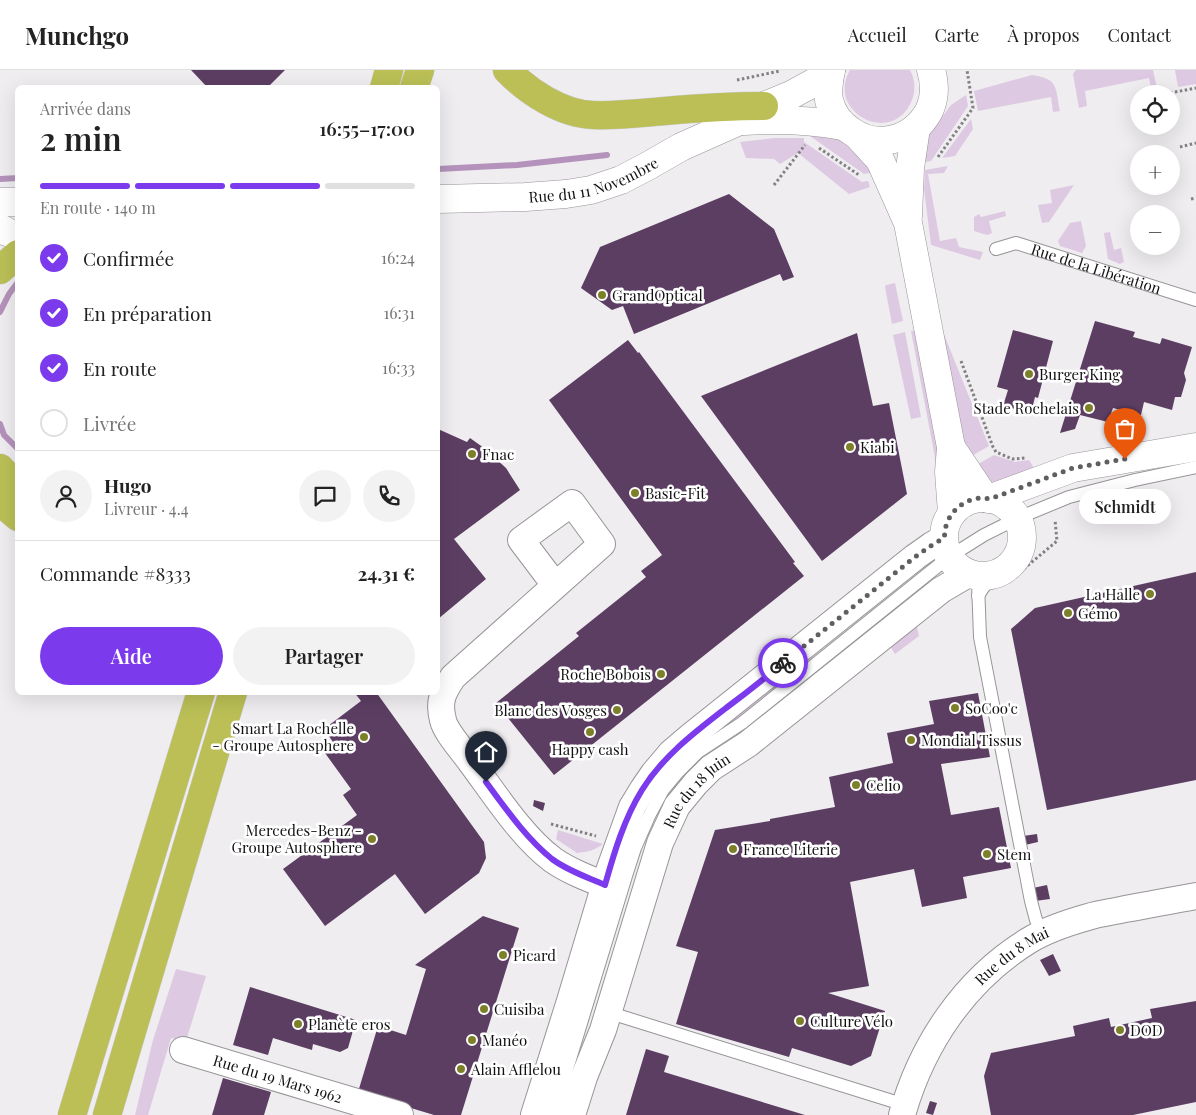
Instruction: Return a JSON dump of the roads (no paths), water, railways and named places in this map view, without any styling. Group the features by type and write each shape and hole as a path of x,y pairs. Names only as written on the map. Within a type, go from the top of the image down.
{"highway":[{"path":"385,85 389,70"},
{"path":"415,85 420,70"},
{"path":"507,70 519,82 543,98 568,110 592,115 624,115 731,106 764,106"},
{"path":"0,270 15,257"},
{"path":"0,468 15,485"},
{"path":"0,502 15,514"},
{"path":"173,788 183,695"},
{"path":"72,1115 200,695"},
{"path":"107,1115 232,695"}],"street":[{"name":"Rue du 11 Novembre","path":"440,199 526,197 591,190 621,180 681,147 738,122 764,106 791,95 815,82 831,70"},
{"path":"831,70 828,85 829,100 834,114 880,160 908,223 951,447 949,472 961,558 977,576 1008,574 1020,551 1022,539 1021,526 1017,517 1008,506 997,500 987,498 973,499 961,504 961,558"},
{"path":"908,223 910,168 916,128 925,118 931,107 934,93 931,70"},
{"name":"Rue du 11 Novembre","path":"738,122 770,119 826,123 873,141 888,141 903,137 916,128"},
{"path":"0,202 15,202"},
{"path":"0,228 15,234"},
{"path":"951,447 987,498"},
{"path":"987,498 1040,467 1073,468 1196,447"},
{"path":"1017,517 1040,467"},
{"name":"Rue du 18 Juin","path":"534,1115 588,1006 622,878 632,807 648,781 671,753 691,736 915,557 932,545 961,558 941,590 748,744 711,768 696,783 674,812 660,842 622,878 588,1006 603,1030 584,1077 572,1115"},
{"path":"555,586 453,677 443,693 441,708 443,722 455,741 517,823 553,860 571,871 622,878"},
{"name":"Rue du 8 Mai","path":"904,1110 924,1057 947,1018 961,999 985,973 1029,941 1088,916 1196,896"},
{"name":"Rue du 19 Mars 1962","path":"183,1050 400,1115"}],"lane":[{"name":"Rue de la Libération","path":"996,248 1016,242 1196,300"},
{"path":"1044,934 1036,920 1031,901 980,637 961,558 984,535 1017,517 1069,497 1196,467"},
{"path":"553,1115 588,1006 904,1110"}],"waterway":[{"path":"440,169 517,165 607,155"},
{"path":"0,179 15,178"},
{"path":"0,312 15,286"},
{"path":"0,424 4,435 15,446"}],"place":[{"name":"GrandOptical","path":"602,295"},
{"name":"Burger King","path":"1029,374"},
{"name":"Stade Rochelais","path":"1089,408"},
{"name":"Kiabi","path":"850,447"},
{"name":"Fnac","path":"472,454"},
{"name":"Schmidt","path":"1125,459"},
{"name":"Basic-Fit","path":"635,493"},
{"name":"La Halle","path":"1150,594"},
{"name":"Gémo","path":"1068,613"},
{"name":"Roche Bobois","path":"661,674"},
{"name":"SoCoo'c","path":"955,708"},
{"name":"Blanc des Vosges","path":"617,710"},
{"name":"Happy cash","path":"590,732"},
{"name":"Smart La Rochelle - Groupe Autosphere","path":"364,737"},
{"name":"Mondial Tissus","path":"911,740"},
{"name":"Celio","path":"856,785"},
{"name":"Mercedes-Benz - Groupe Autosphere","path":"372,839"},
{"name":"France Literie","path":"733,849"},
{"name":"Stem","path":"987,854"},
{"name":"Picard","path":"503,955"},
{"name":"Cuisiba","path":"484,1009"},
{"name":"Culture Vélo","path":"800,1021"},
{"name":"Planète eros","path":"298,1024"},
{"name":"DOD","path":"1120,1030"},
{"name":"Manéo","path":"472,1040"},
{"name":"Alain Afflelou","path":"461,1069"}]}
